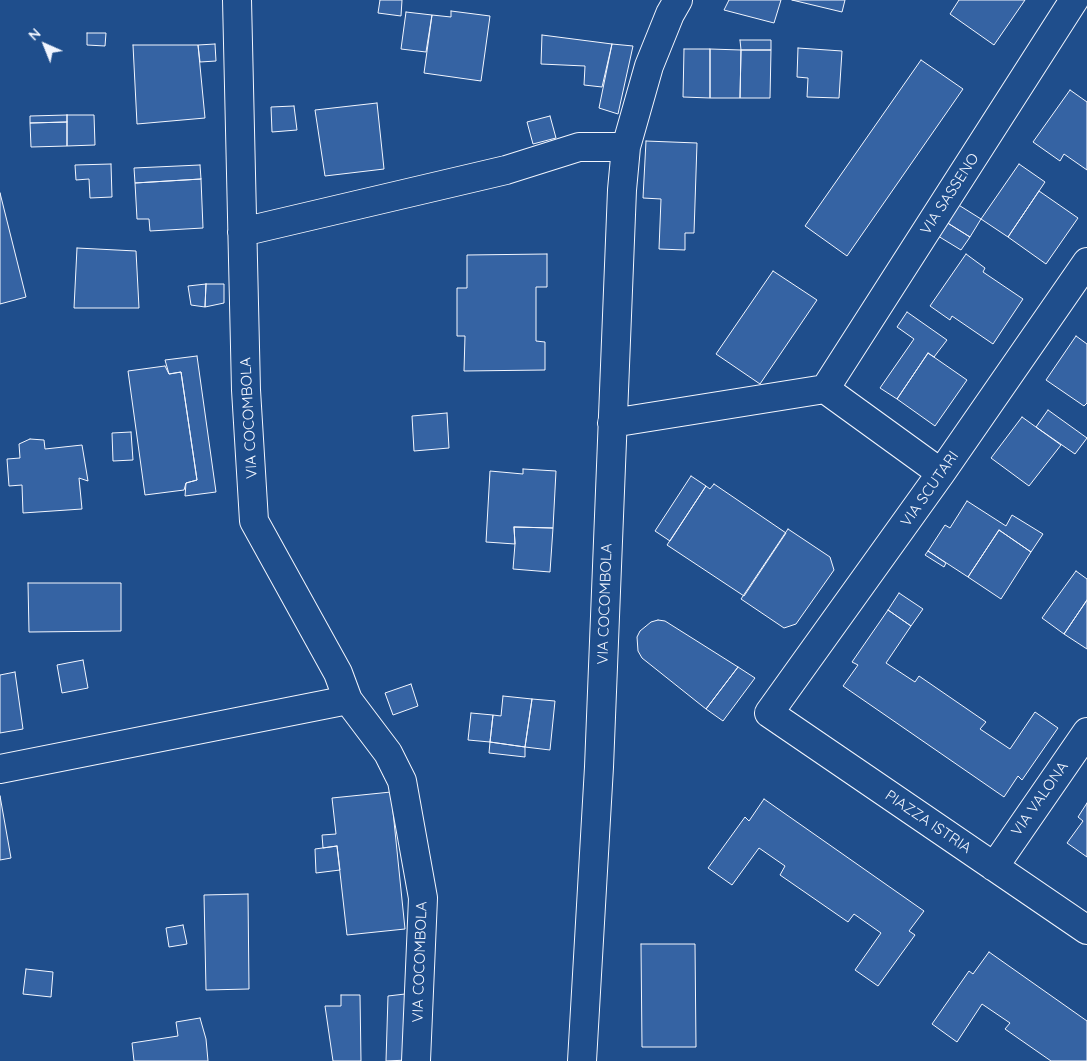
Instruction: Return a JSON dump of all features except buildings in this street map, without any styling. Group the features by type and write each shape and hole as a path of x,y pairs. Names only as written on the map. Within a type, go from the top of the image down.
{"street":[{"name":"VIA COCOMBOLA","path":"237,0 246,390 254,521 338,672 348,700 388,753 402,781 423,898 416,1061"},
{"name":"VIA COCOMBOLA","path":"582,1061 599,767 622,190 626,147 649,66 670,14 678,0"},
{"name":"VIA SASSENO","path":"825,389 1074,0"},
{"path":"242,232 506,170 579,147 626,147"},
{"name":"VIA SCUTARI","path":"769,713 942,473 1087,262"},
{"path":"612,423 825,389 942,473"},
{"path":"0,769 348,700"},
{"name":"PIAZZA ISTRIA","path":"769,713 1087,930"},
{"name":"VIA VALONA","path":"994,867 1087,732"}]}
